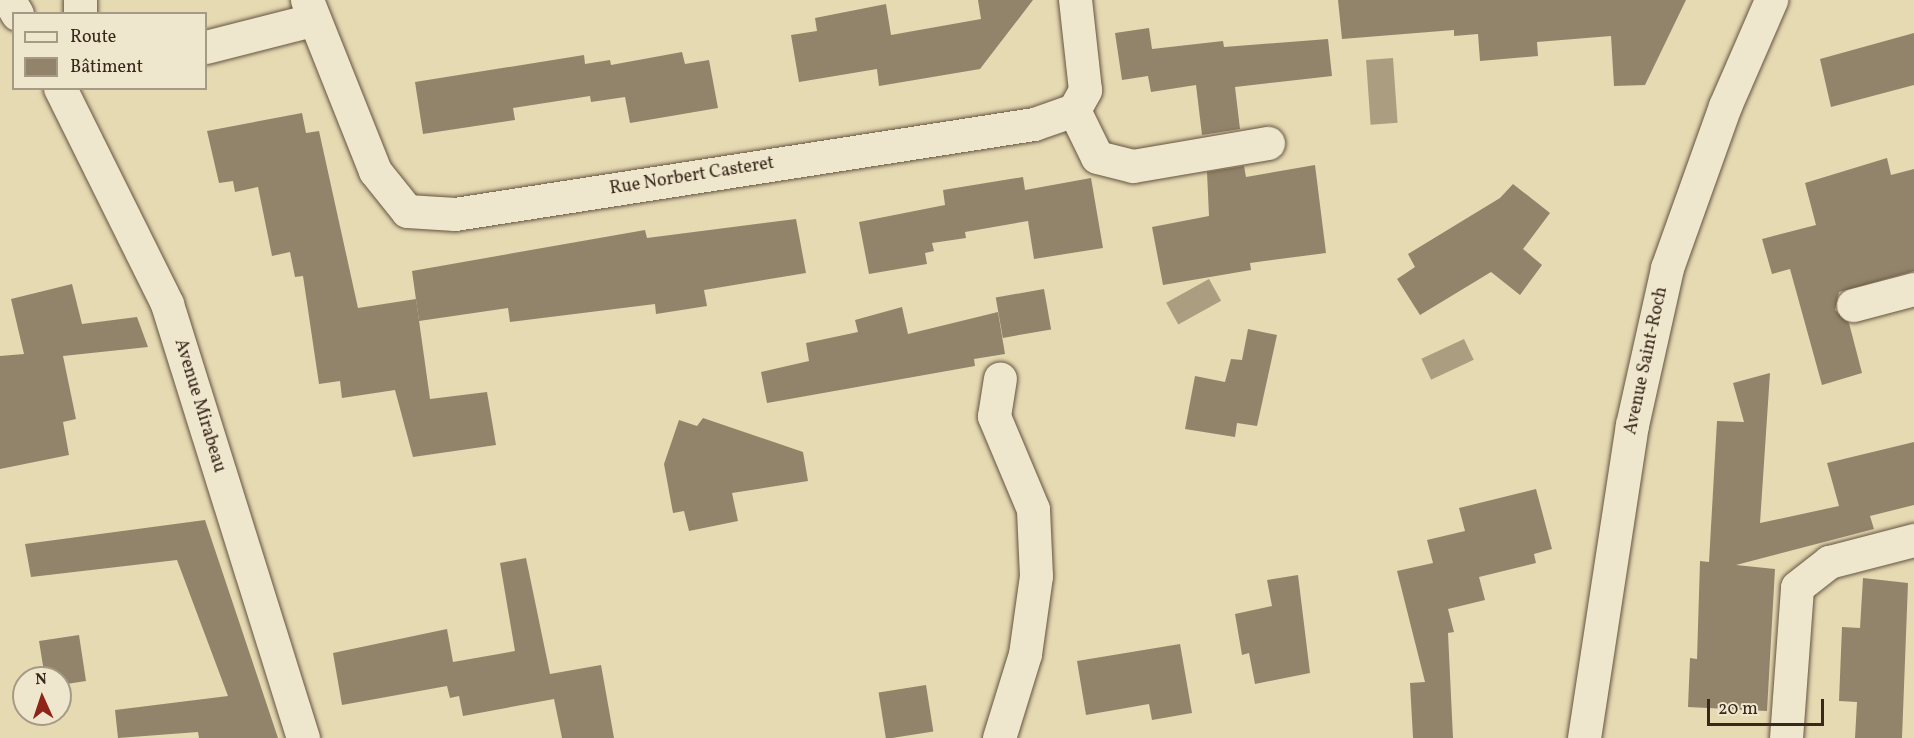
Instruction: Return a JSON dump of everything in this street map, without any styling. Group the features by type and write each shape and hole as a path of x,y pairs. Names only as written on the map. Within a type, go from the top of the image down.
{"street":[{"path":"1075,0 1085,90 1074,110 1097,157 1133,166 1268,143"},
{"name":"Avenue Saint-Roch","path":"1584,738 1632,425 1668,268 1725,106 1771,0"},
{"name":"Rue Norbert Casteret","path":"207,47 310,10 375,171 407,211 455,214 1034,124 1074,110"},
{"name":"Avenue Mirabeau","path":"61,90 167,304 303,738"},
{"path":"1853,305 1914,289"},
{"path":"999,738 1025,654 1036,576 1033,509 994,416 1000,378"},
{"path":"1786,738 1797,587 1829,562 1914,540"}],"shaded area":[{"path":"1393,58 1398,123 1371,125 1366,60"},
{"path":"1209,279 1221,301 1178,325 1166,303"},
{"path":"1464,339 1474,360 1431,380 1421,359"}],"building":[{"path":"978,0 1033,0 980,69 879,86 877,69 799,82 791,35 817,31 815,18 886,4 891,35 981,19"},
{"path":"1338,0 1686,0 1645,85 1614,86 1611,36 1537,42 1538,56 1480,61 1478,34 1454,36 1454,30 1342,39"},
{"path":"1149,28 1152,49 1223,41 1224,47 1328,39 1332,76 1235,87 1240,129 1202,135 1196,85 1151,92 1148,76 1122,80 1115,33"},
{"path":"1914,33 1914,85 1831,107 1820,59"},
{"path":"682,52 685,64 709,60 718,108 630,123 625,97 591,102 590,96 513,108 515,120 423,134 415,82 584,55 585,64 610,60 611,65"},
{"path":"302,113 306,133 319,131 358,308 416,299 430,399 487,392 496,445 413,457 395,390 342,398 340,381 319,384 303,276 295,277 290,252 272,256 258,187 235,192 233,181 219,183 207,131"},
{"path":"1887,158 1891,175 1914,169 1914,271 1839,292 1835,310 1849,323 1862,373 1822,385 1790,269 1772,274 1762,239 1816,225 1805,183"},
{"path":"1315,165 1326,253 1250,263 1251,270 1163,285 1152,227 1209,216 1207,172 1244,166 1246,177"},
{"path":"1023,177 1025,190 1091,178 1103,248 1034,259 1028,221 965,232 966,238 932,243 934,251 925,253 927,264 869,274 859,222 945,205 943,190"},
{"path":"1513,184 1550,213 1523,249 1542,265 1520,295 1491,272 1420,315 1397,279 1415,267 1408,254 1500,198"},
{"path":"796,219 806,273 704,290 707,306 656,314 655,304 510,322 508,308 419,321 412,271 645,230 647,238"},
{"path":"72,284 82,324 137,317 148,347 63,356 76,419 63,422 69,455 0,469 0,356 24,354 11,299"},
{"path":"1044,289 1051,329 1003,338 996,298"},
{"path":"902,307 908,334 998,312 1005,354 974,359 975,366 767,403 761,372 809,361 806,343 858,332 855,320"},
{"path":"1248,329 1277,335 1257,426 1237,423 1235,437 1185,429 1195,376 1225,382 1231,359 1242,360"},
{"path":"1770,373 1760,523 1839,506 1827,463 1914,442 1914,505 1870,516 1874,529 1736,565 1775,569 1767,711 1688,707 1690,658 1697,659 1700,561 1709,562 1717,421 1744,422 1733,383"},
{"path":"703,418 803,452 808,481 732,493 738,521 689,531 684,511 673,513 664,464 679,420 697,426"},
{"path":"1536,489 1552,549 1534,554 1536,563 1479,577 1485,600 1448,609 1454,632 1448,633 1453,738 1413,738 1410,683 1425,682 1397,571 1433,563 1427,540 1465,531 1459,508"},
{"path":"205,520 278,738 199,738 198,732 118,738 115,710 228,696 177,560 31,577 25,544"},
{"path":"526,558 550,674 601,665 614,738 562,738 554,699 463,716 459,696 450,698 447,686 342,705 333,653 447,629 453,662 515,651 500,563"},
{"path":"1298,575 1310,673 1255,684 1249,653 1242,655 1235,614 1272,606 1267,580"},
{"path":"1863,578 1908,583 1902,738 1855,738 1857,702 1839,701 1842,627 1860,628"},
{"path":"79,635 86,681 72,683 72,666 43,666 39,641"},
{"path":"1180,644 1192,713 1152,720 1149,704 1086,715 1077,661"},
{"path":"926,685 933,731 886,738 879,693"}]}
